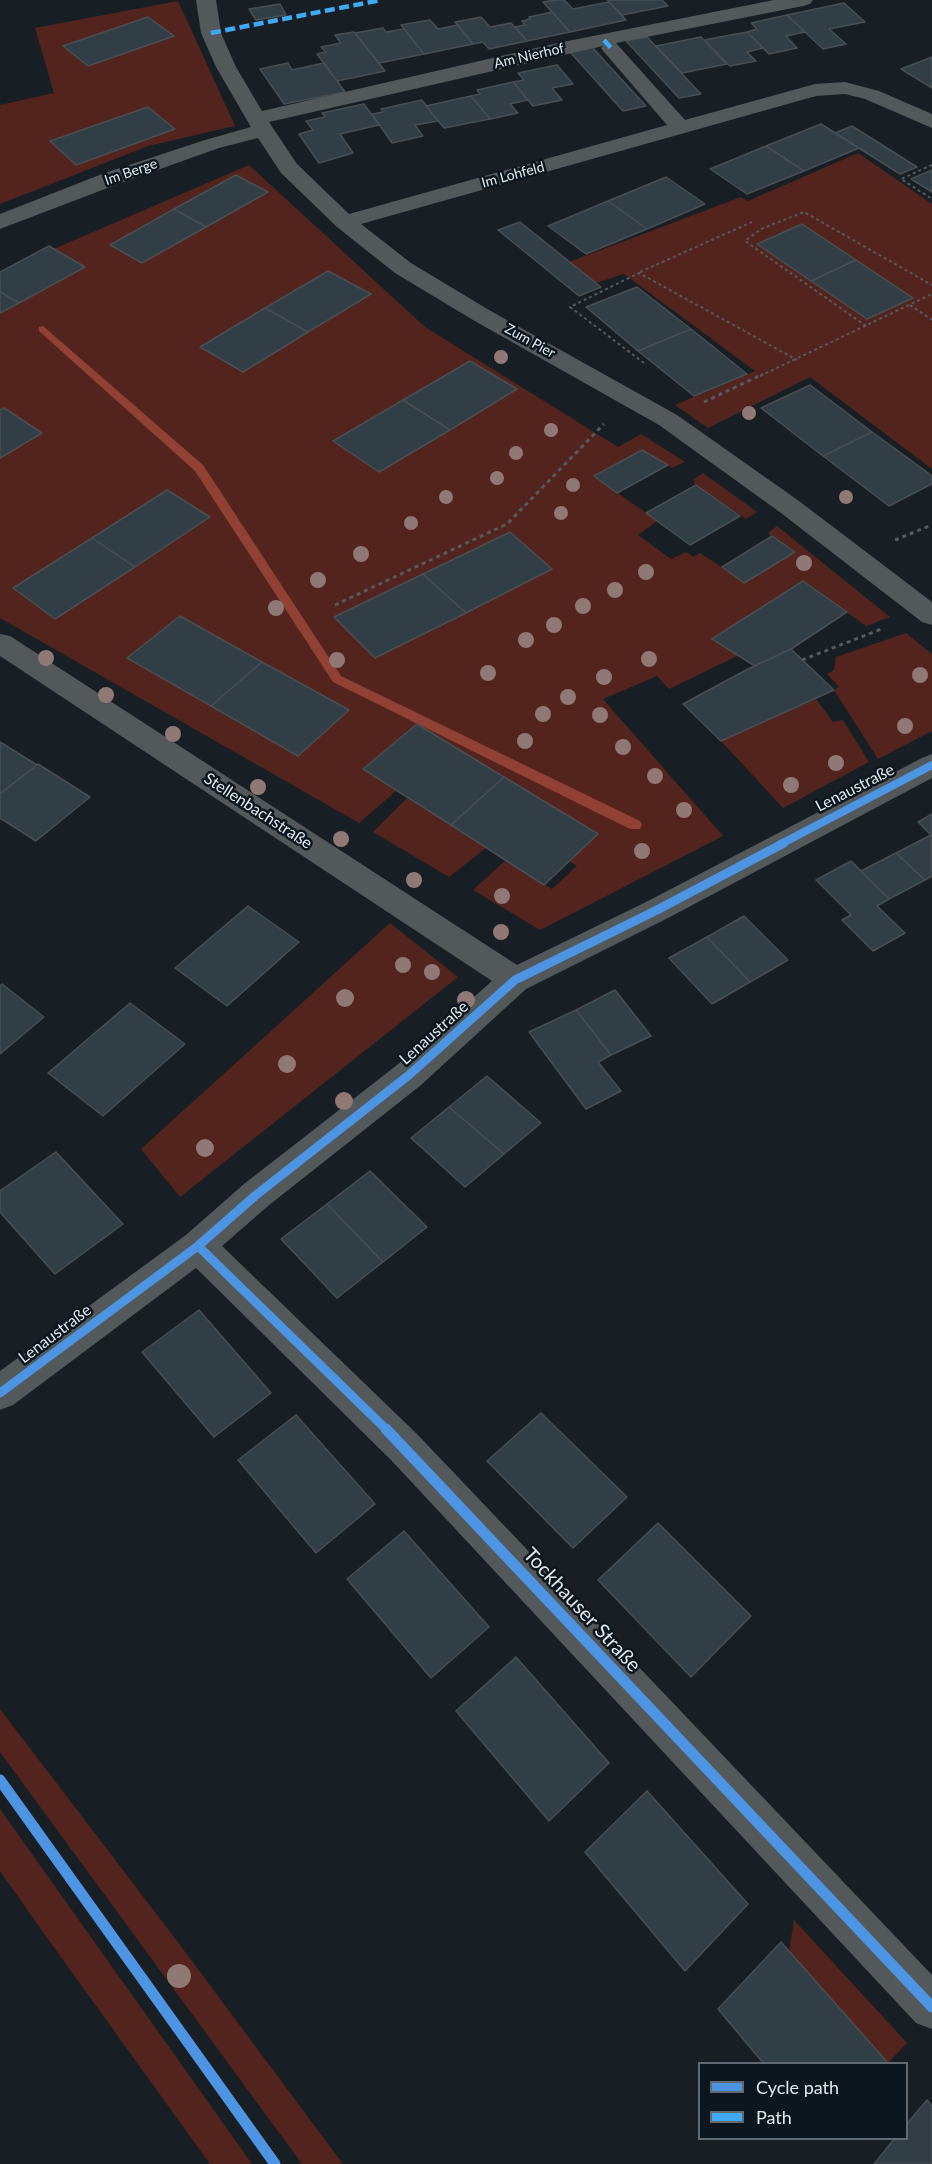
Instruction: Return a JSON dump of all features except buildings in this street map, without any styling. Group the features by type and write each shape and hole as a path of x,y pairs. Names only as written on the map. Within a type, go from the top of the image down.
{"street":[{"name":"Zum Pier","path":"206,0 211,33 226,67 260,124 289,168 345,222 413,274 668,420 781,500 929,614"},
{"name":"Am Nierhof","path":"260,124 558,50 803,0"},
{"path":"611,48 682,129"},
{"name":"Im Lohfeld","path":"345,222 815,90 845,88 872,95 932,122"},
{"name":"Im Berge","path":"0,222 260,124"},
{"name":"Stellenbachstraße","path":"0,643 515,980"},
{"name":"Lenaustraße","path":"0,1392 198,1245 256,1195 409,1075 515,980 657,910 932,765"},
{"name":"Tockhauser Straße","path":"198,1245 404,1447 932,2007"}],"path":[{"path":"932,165 901,179 932,199"},
{"path":"866,326 744,241 761,229 804,212 932,285"},
{"path":"646,365 570,306 752,222"},
{"path":"639,273 797,360"},
{"path":"668,420 932,294"},
{"path":"910,304 932,320"},
{"path":"335,605 507,524 630,397"},
{"path":"802,660 929,614"}],"shaded area":[{"path":"178,1 235,126 148,146 0,204 0,105 54,93 35,28"},
{"path":"858,153 932,204 932,469 810,377 708,428 675,405 755,371 624,274 596,283 569,262 741,197 748,201"},
{"path":"249,165 425,327 618,447 641,434 685,462 672,468 642,450 594,476 657,521 638,535 671,559 686,552 694,557 700,553 744,582 794,552 768,533 777,526 890,617 866,626 803,581 712,639 739,655 669,689 657,676 603,699 723,836 540,930 473,890 506,860 552,889 577,866 417,724 363,769 396,791 359,823 0,618 0,272"},
{"path":"703,473 757,512 746,519 696,485 693,480"},
{"path":"906,633 932,654 932,731 878,759 834,690 839,687 827,674 834,670 836,657"},
{"path":"816,699 833,722 843,720 869,762 783,808 721,741"},
{"path":"407,798 486,848 449,877 373,832"},
{"path":"390,923 458,977 180,1197 141,1149"},
{"path":"0,1709 343,2164 302,2164 0,1752"},
{"path":"0,1809 252,2164 210,2164 40,1928 0,1871"},
{"path":"794,1920 907,2043 887,2062 789,1952"}],"waterway":[{"path":"43,329 199,468 337,679 635,825"}],"marked path":[{"path":"211,33 381,0"},
{"path":"604,40 611,48"}],"cycle path":[{"path":"0,1393 198,1246 256,1195 409,1075 515,980 657,910 932,765"},
{"path":"198,1246 404,1447 932,2007"},
{"path":"0,1780 275,2164"}]}
